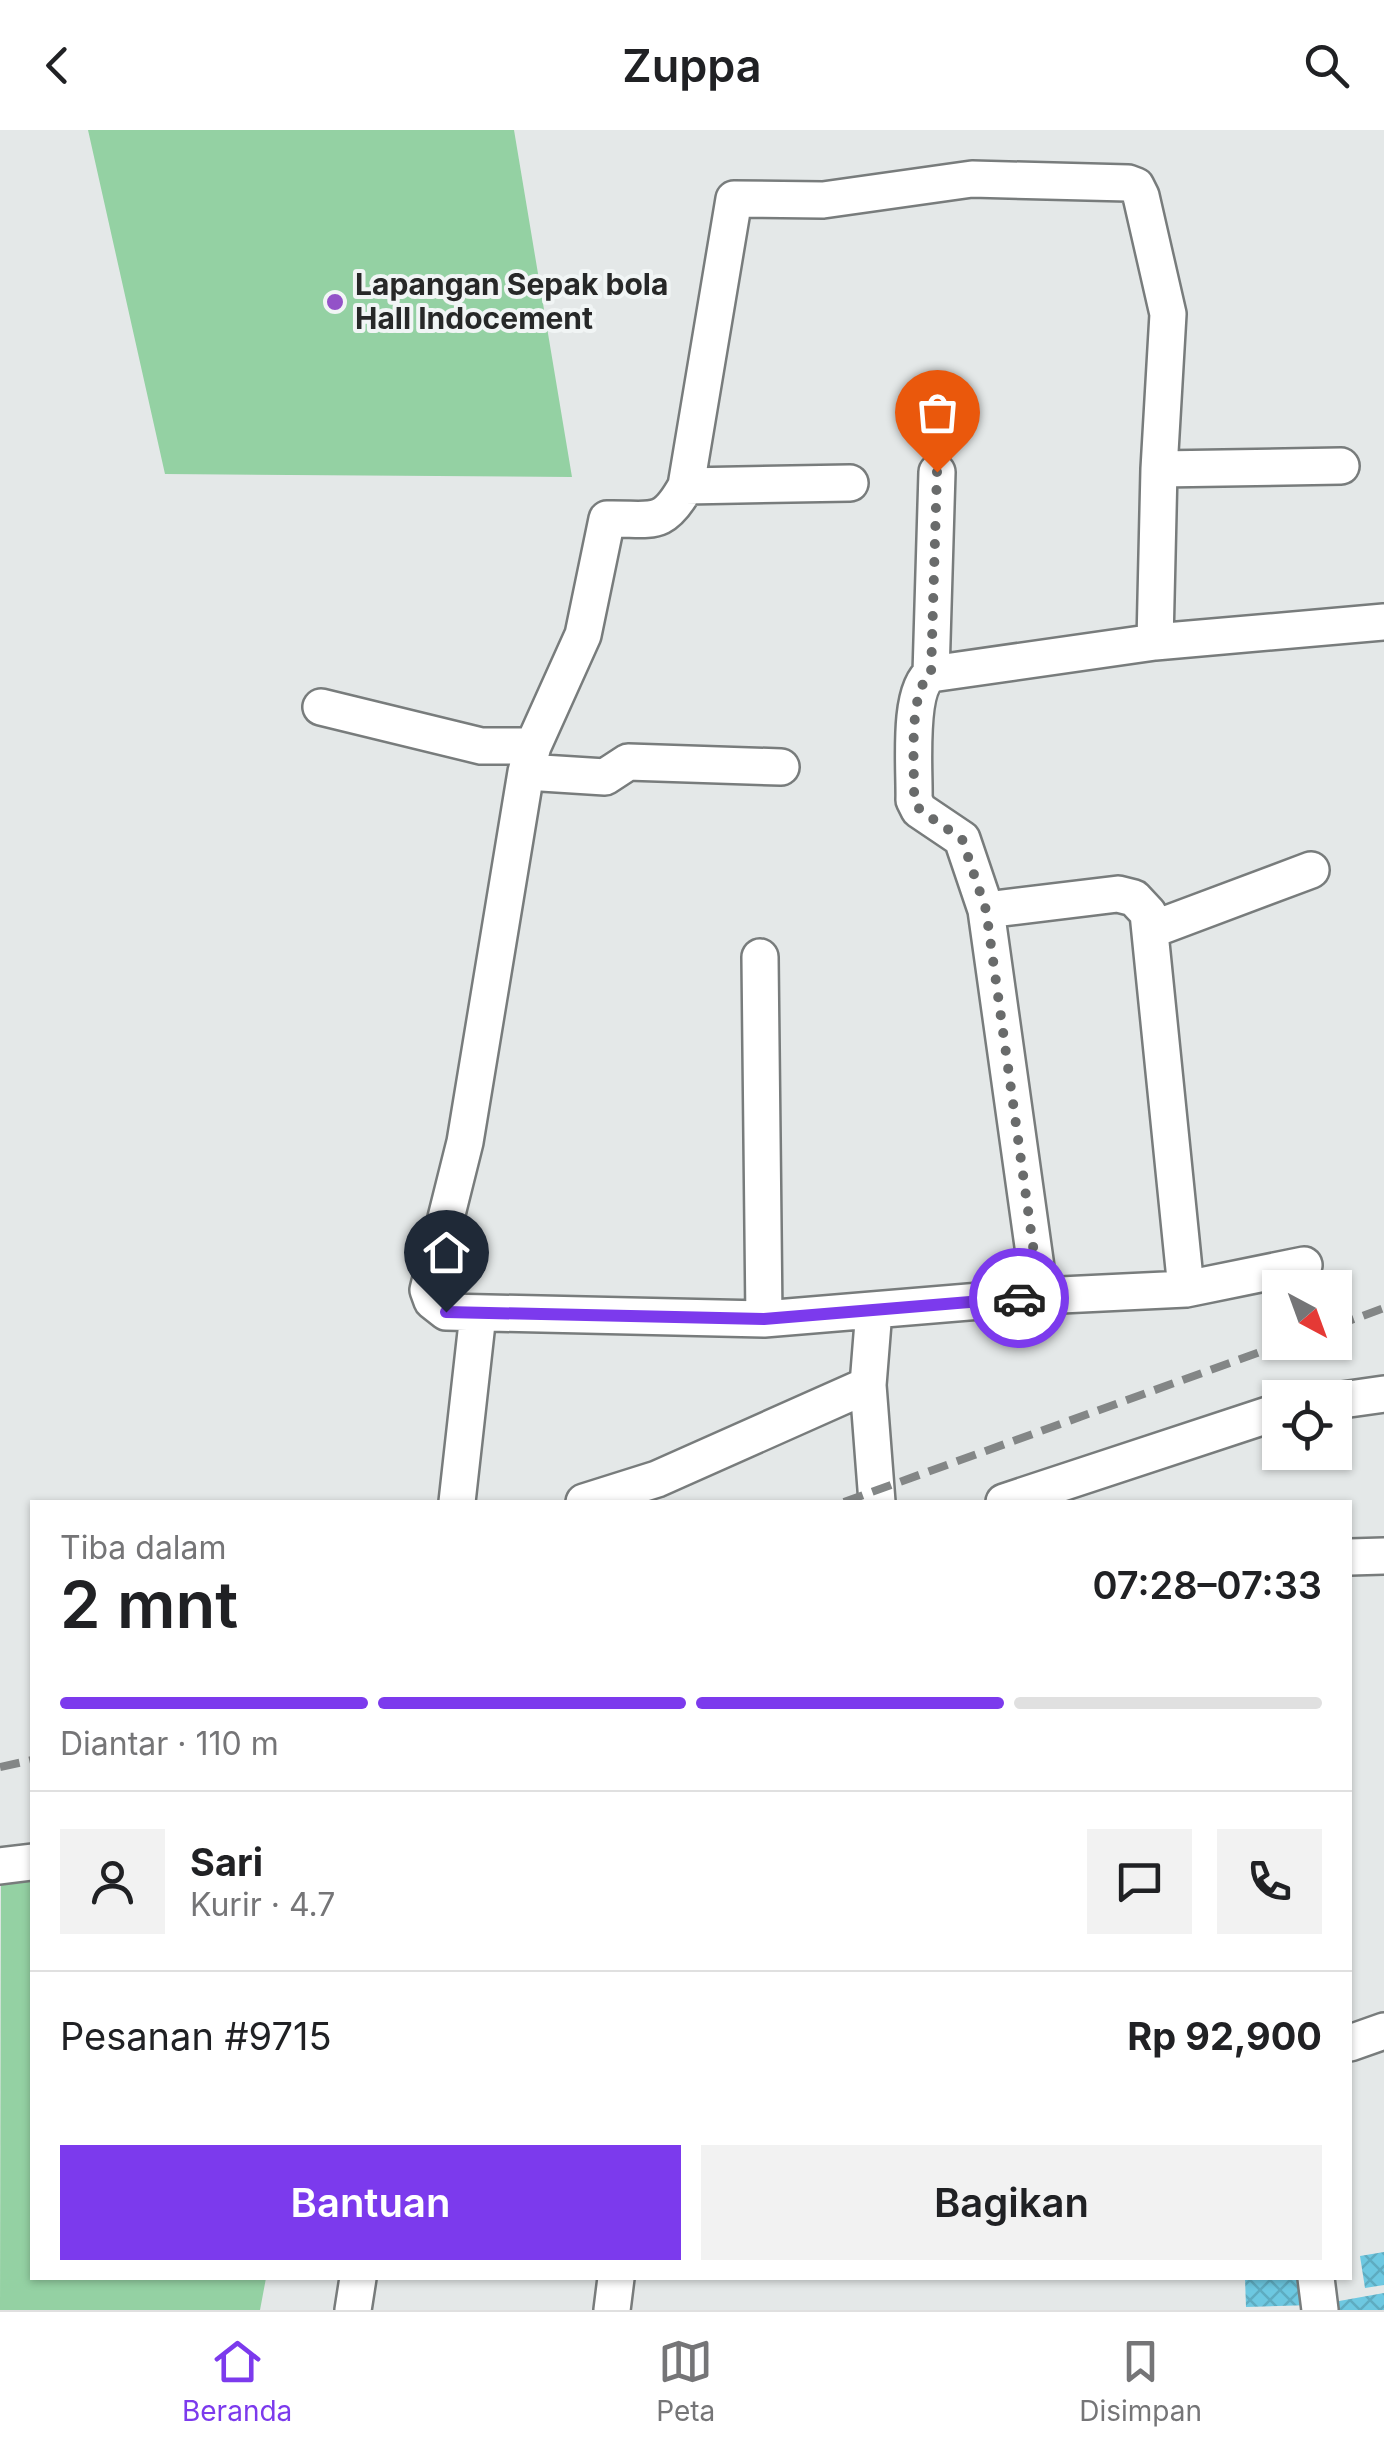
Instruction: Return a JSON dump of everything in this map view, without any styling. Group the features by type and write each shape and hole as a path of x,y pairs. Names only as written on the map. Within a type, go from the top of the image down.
{"street":[{"path":"1155,642 1158,470 1168,314 1139,191 1128,182 972,179 822,200 734,199 686,486 673,510 663,518 607,519 583,636 530,759 465,1142 428,1290 432,1301 446,1312 764,1319 1040,1296 1186,1289 1304,1264"},
{"path":"1158,470 1342,466"},
{"path":"931,674 937,472"},
{"path":"686,486 850,483"},
{"path":"1040,1296 986,910 962,839 920,810 914,800 916,706 922,682 931,674 1155,642 1384,622"},
{"path":"322,707 604,776 628,762 781,768"},
{"path":"1151,930 1312,870"},
{"path":"986,910 1118,894 1134,898 1148,913 1186,1289"},
{"path":"760,957 764,1319"},
{"path":"874,1310 868,1385 877,1500"},
{"path":"458,1500 478,1314"},
{"path":"590,1500 656,1479 868,1385"},
{"path":"1352,1399 1384,1394"},
{"path":"1010,1500 1262,1417"},
{"path":"1352,1557 1384,1556"},
{"path":"0,1866 30,1862"},
{"path":"1352,2042 1384,2031"},
{"path":"353,2310 358,2280"},
{"path":"612,2310 616,2280"},
{"path":"1316,2280 1320,2310"}],"green space":[{"name":"Lapangan Sepak bola Hall Indocement","path":"88,130 514,130 572,477 165,474"},
{"path":"1,1874 30,1881 30,2280 266,2280 260,2310 0,2310"}],"building":[{"path":"1384,2252 1384,2285 1365,2288 1360,2256"},
{"path":"1245,2280 1311,2280 1312,2305 1246,2307"},
{"path":"1384,2293 1384,2310 1329,2310 1328,2303"}],"railway":[{"path":"1352,1320 1384,1308"},
{"path":"850,1500 1262,1351"},
{"path":"0,1767 30,1760"}],"way so far":[{"path":"937,472 931,674 922,682 916,706 914,800 926,816 962,839 986,910 1040,1296 1019,1298"}],"place":[{"name":"Lapangan Sepak bola Hall Indocement","path":"335,302"}],"route":[{"path":"446,1312 764,1319 1019,1298"}]}
